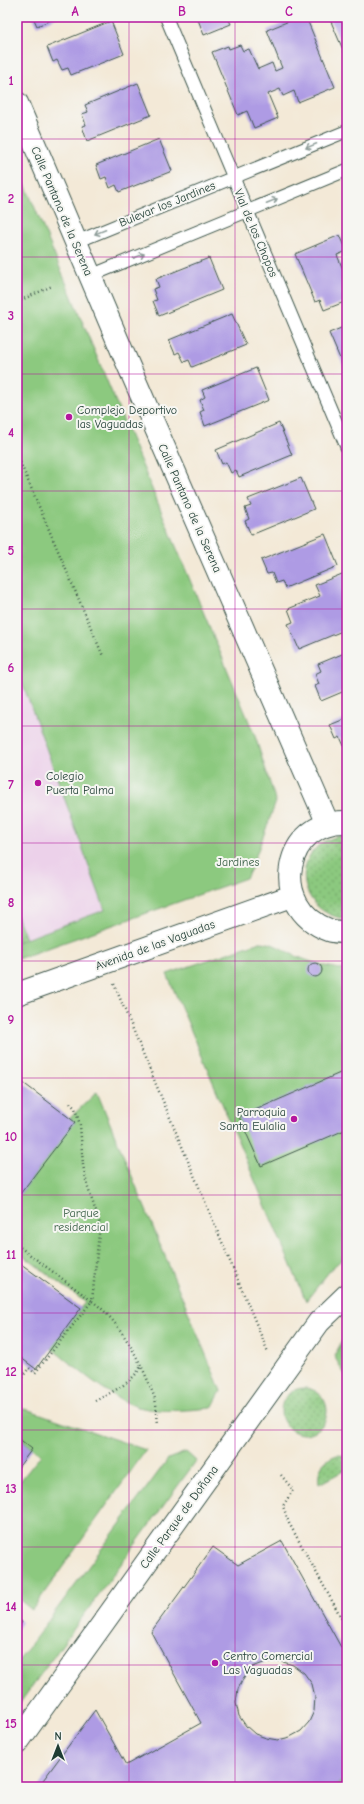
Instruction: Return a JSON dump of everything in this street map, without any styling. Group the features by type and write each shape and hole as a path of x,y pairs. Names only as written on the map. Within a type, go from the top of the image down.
{"street":[{"name":"Calle Pantano de la Serena","path":"17,103 90,276 338,823"},
{"path":"338,823 312,832 300,844 292,861 289,878 292,896 301,911 314,923 330,931 347,932"},
{"name":"Avenida de las Vaguadas","path":"17,994 292,896"},
{"name":"Calle Parque de Doñana","path":"17,1743 319,1322 347,1295"}],"lane":[{"name":"Vial de los Chopos","path":"166,17 347,448"},
{"name":"Bulevar los Jardines","path":"76,242 347,131"},
{"path":"90,276 347,170"}],"path":[{"path":"17,302 52,286"},
{"path":"17,455 103,656"},
{"path":"105,962 279,1378"},
{"path":"17,1384 29,1368 34,1373 92,1301 100,1224 87,1185 83,1165 80,1125 75,1108 70,1103"},
{"path":"17,1245 99,1306 119,1329 129,1343 141,1366 155,1400 158,1424"},
{"path":"95,1401 125,1384 138,1373 141,1366"},
{"path":"17,1367 25,1373"},
{"path":"281,1475 293,1490 283,1506 289,1523 347,1628"},
{"path":"17,1782 19,1787"}],"shaded area":[{"name":"Colegio Puerta Palma","path":"17,668 105,910 17,942"}],"green space":[{"name":"Complejo Deportivo las Vaguadas","path":"17,165 255,736 276,802 251,869 246,878 17,959 17,942 105,910 17,668"},
{"path":"340,836 347,836 346,919 328,914 316,904 308,892 304,878 306,864 312,852 324,842"},
{"path":"17,915 26,939 17,942"},
{"path":"260,942 266,942 312,962 347,970 347,1255 332,1268 306,1301 167,974"},
{"name":"Parque residencial","path":"97,1092 221,1391 212,1408 156,1410 138,1407 127,1403 104,1389 51,1348 85,1302 17,1251 17,1198 74,1122 70,1118"},
{"path":"347,1332 347,1378 334,1356"},
{"path":"304,1388 317,1392 323,1398 327,1411 323,1424 317,1430 304,1434 291,1430 285,1424 281,1411 285,1398 291,1392"},
{"path":"17,1408 29,1410 146,1450 32,1610 17,1598 17,1485 41,1455 17,1437"},
{"path":"186,1452 196,1461 17,1707 17,1663 168,1459"},
{"path":"337,1455 347,1456 347,1469 319,1484 319,1473 322,1465 328,1459"},
{"path":"21,1777 27,1787 17,1787 17,1782"},
{"path":"347,1778 347,1787 331,1787"}],"building":[{"path":"33,17 58,17 37,26"},
{"path":"197,17 231,17 228,18 231,24 204,35"},
{"path":"299,17 306,17 335,87 298,102 294,91 283,96 280,89 268,94 278,118 254,128 247,111 238,115 212,52 228,46 229,49 240,45 243,51 249,49 258,69 272,63 275,71 282,68 267,30"},
{"path":"329,17 347,17 347,59"},
{"path":"111,21 124,54 71,75 68,68 62,70 57,60 53,62 47,47"},
{"path":"138,83 151,115 87,141 82,126 86,125 82,114 88,112 85,105"},
{"path":"159,139 172,171 119,192 116,185 110,188 106,177 101,179 96,165"},
{"path":"340,235 347,251 337,255 347,279 347,301 324,310 320,300 315,302 295,254"},
{"path":"209,258 222,290 159,316 153,301 157,300 153,289 159,287 156,279"},
{"path":"232,314 246,345 192,367 189,360 184,362 179,352 175,354 169,340"},
{"path":"346,326 347,328 347,375 329,333"},
{"path":"256,368 269,400 205,426 200,412 204,410 200,400 205,397 202,390"},
{"path":"279,423 292,455 239,477 236,470 231,473 226,462 222,464 216,450"},
{"path":"301,478 314,509 251,535 245,521 249,519 245,508 251,506 248,499"},
{"path":"325,534 338,566 285,588 282,581 276,583 272,573 267,574 261,560"},
{"path":"347,572 347,629 299,649 288,624 293,622 288,609 320,596 315,585"},
{"path":"347,652 347,690 321,701 315,686 319,684 315,674 321,671 318,664"},
{"path":"347,718 347,747 345,748 340,737 336,739 330,725"},
{"path":"315,963 320,965 322,970 320,975 315,977 310,975 308,970 310,965"},
{"name":"Parroquia Santa Eulalia","path":"347,1070 347,1122 345,1123 347,1129 261,1166 239,1117"},
{"path":"18,1079 75,1122 17,1198 17,1080"},
{"path":"17,1261 81,1308 36,1369 17,1355"},
{"path":"17,1437 32,1449 17,1469"},
{"name":"Centro Comercial Las Vaguadas","path":"282,1541 347,1658 347,1778 331,1787 38,1787 95,1710 126,1765 201,1723 151,1632 213,1547 238,1565","holes":["280,1661 293,1665 304,1673 312,1684 315,1697 314,1711 309,1722 301,1731 290,1737 278,1740 255,1734 246,1726 239,1716 236,1703 238,1689 244,1677 253,1667 266,1662"]},
{"path":"17,1618 22,1622 17,1630"}],"place":[{"name":"Complejo Deportivo las Vaguadas","path":"69,417"},
{"name":"Colegio Puerta Palma","path":"38,783"},
{"name":"Parroquia Santa Eulalia","path":"294,1119"},
{"name":"Centro Comercial Las Vaguadas","path":"215,1663"}],"park label":[{"name":"Jardines","path":"238,862"}]}
